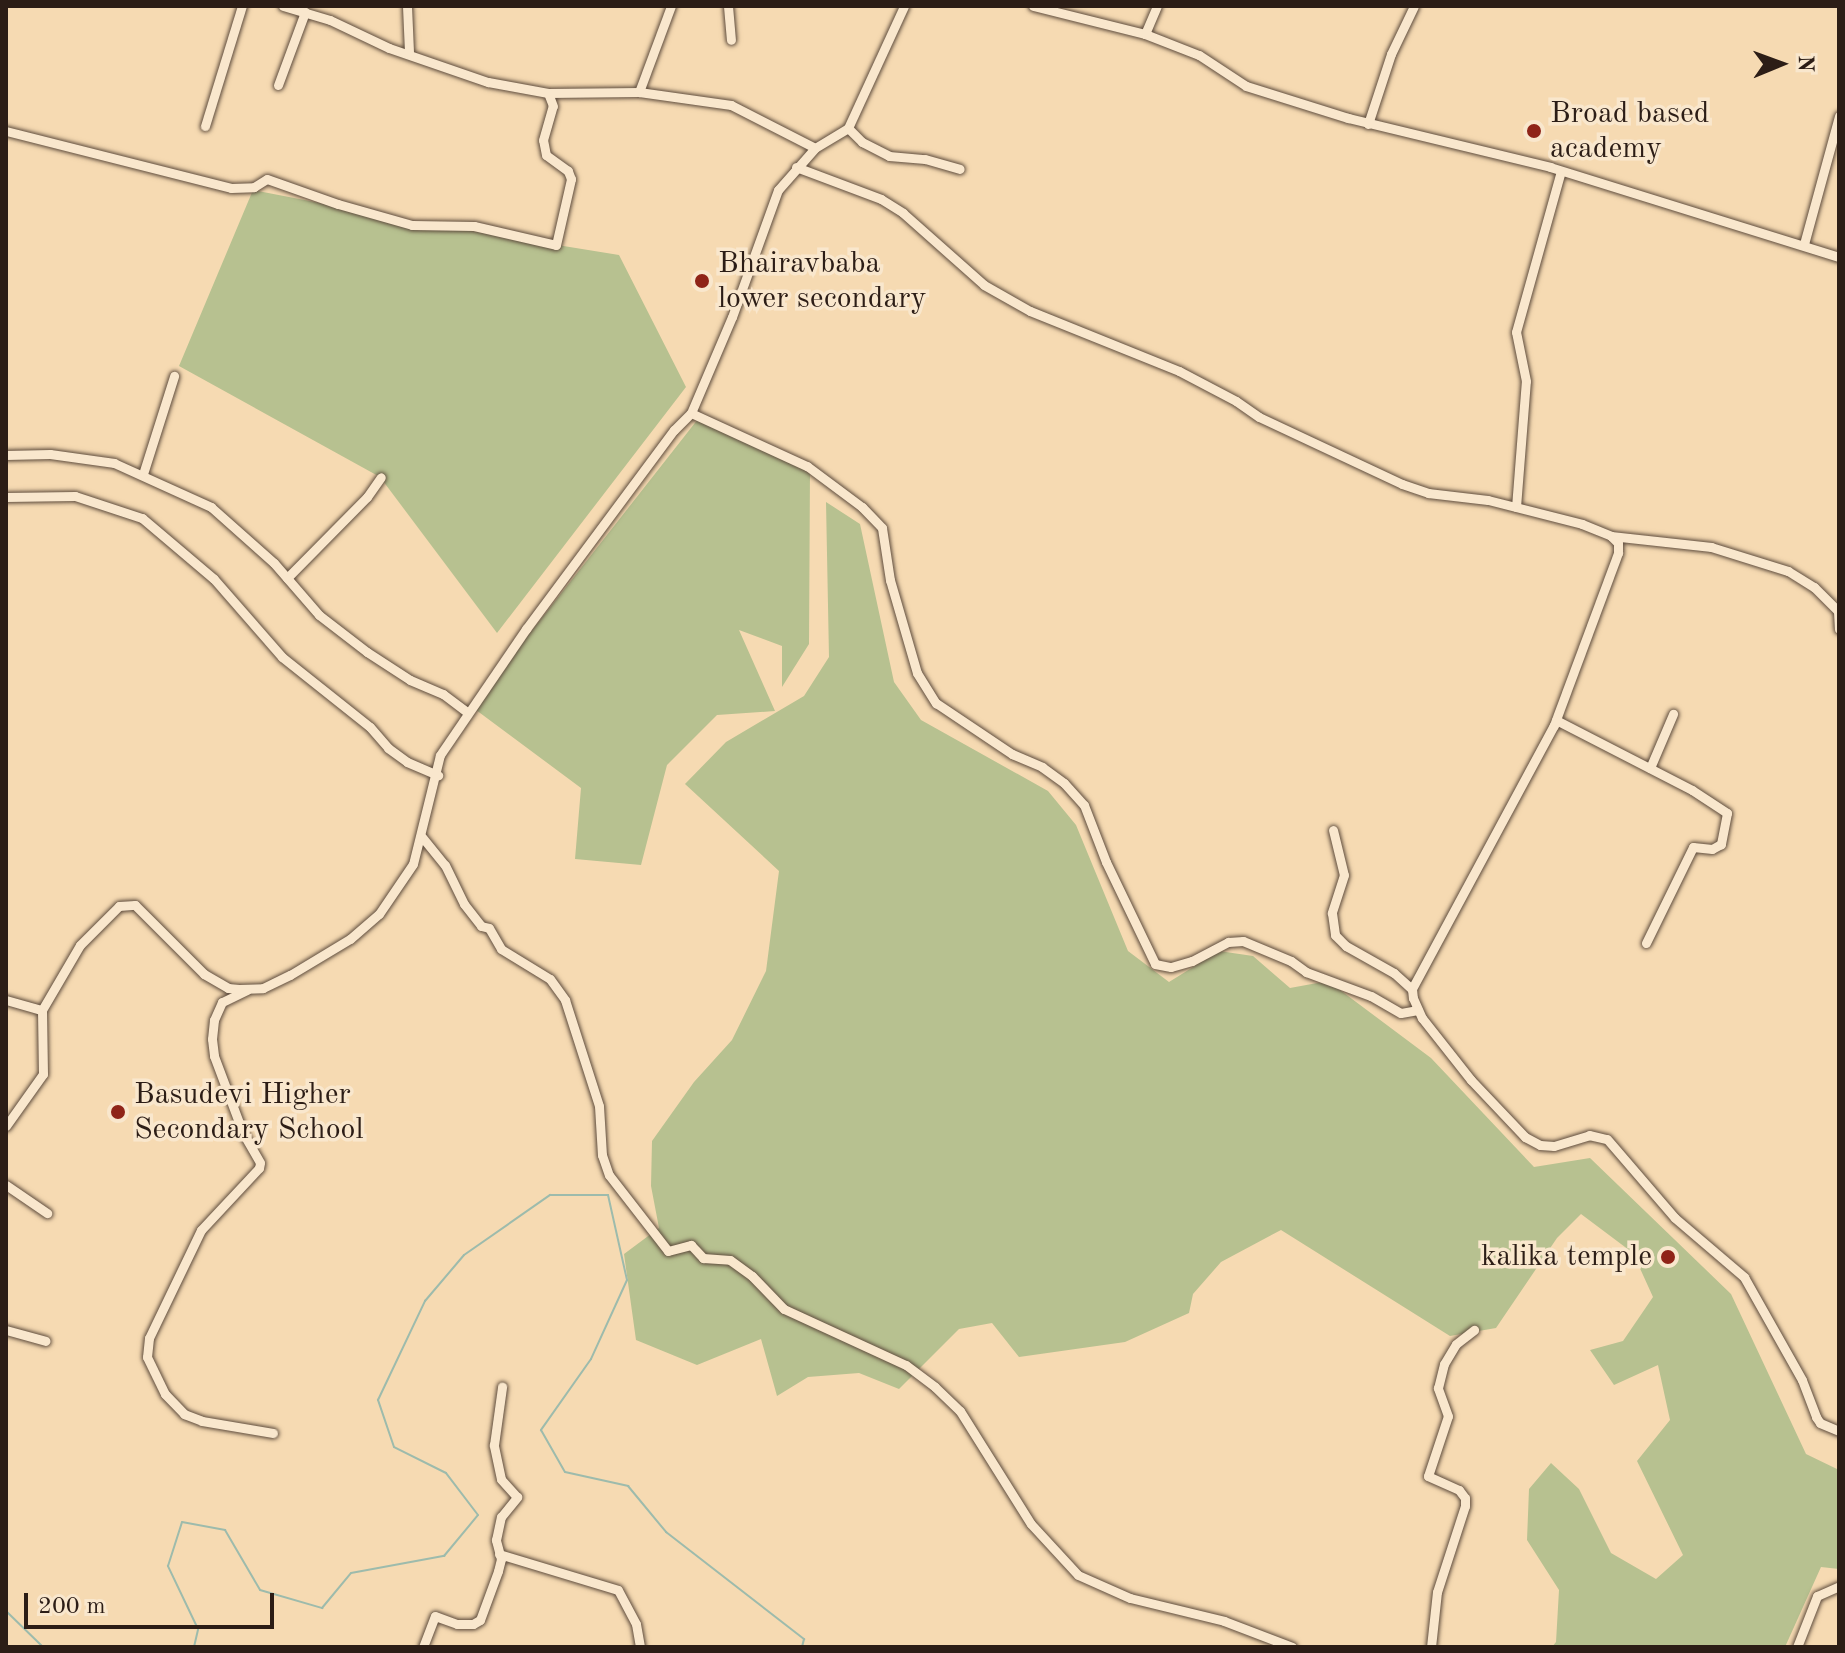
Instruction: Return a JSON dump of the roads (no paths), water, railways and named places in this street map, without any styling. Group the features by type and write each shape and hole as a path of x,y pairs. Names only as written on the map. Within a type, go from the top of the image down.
{"street":[{"path":"205,126 242,6"},
{"path":"283,6 305,12 389,48 409,52 488,82 548,93 639,92 731,105 815,148"},
{"path":"407,6 409,52"},
{"path":"639,92 671,6"},
{"path":"728,6 731,40"},
{"path":"6,1126 43,1074 42,1010 80,945 119,906 135,905 204,974 228,988 250,989 263,988 290,975 350,939 379,914 413,864 438,775 440,755 608,516 691,413 732,317 767,213 796,167 815,148 848,128 904,6"},
{"path":"1033,6 1145,34 1199,55 1246,86 1368,124 1561,171 1839,257"},
{"path":"1145,34 1157,6"},
{"path":"1368,124 1391,54 1414,6"},
{"path":"278,85 305,12"},
{"path":"6,131 231,188 254,187 267,179 412,225 474,226 556,245 571,179 568,171 546,155 543,140 553,106 548,93"},
{"path":"1804,244 1839,116"},
{"path":"848,128 862,142 889,156 933,161 960,169"},
{"path":"796,167 881,199 903,213 984,285 1030,311 1179,371 1259,417 1402,484 1428,493 1516,507 1611,536 1711,547 1788,571 1814,587 1838,611 1839,629"},
{"path":"1516,507 1526,381 1516,332 1561,171"},
{"path":"143,474 174,376"},
{"path":"691,413 807,466 862,507 882,528 890,580 917,673 936,703 1012,754 1042,767 1064,783 1084,805 1106,862 1155,964 1171,967 1192,961 1228,942 1243,941 1291,961 1306,972 1371,996 1401,1013 1418,1010"},
{"path":"6,455 95,458 143,474 211,507 241,530 319,615 367,652 410,680 443,694 468,713"},
{"path":"287,578 367,497 381,477"},
{"path":"6,497 75,496 142,518 208,573 282,657 370,727 388,748 407,762 438,775"},
{"path":"1412,989 1556,720 1618,553 1618,543 1611,536"},
{"path":"1650,768 1673,714"},
{"path":"1556,720 1725,809 1727,819 1721,844 1712,849 1693,847 1646,943"},
{"path":"1333,830 1344,875 1332,913 1335,935 1346,946 1394,973 1412,989 1418,1010 1471,1080 1525,1137 1540,1145 1554,1146 1589,1135 1607,1139 1675,1218 1744,1277 1802,1380 1816,1417 1820,1423 1839,1431"},
{"path":"422,837 445,865 464,904 481,926 489,928 501,949 550,979 565,1000 599,1106 602,1155 609,1175 668,1251 691,1245 703,1258 730,1260 752,1276 784,1309 906,1365 935,1387 960,1411 1036,1531 1078,1575 1130,1598 1224,1621 1292,1647"},
{"path":"250,989 222,1002 214,1020 212,1039 214,1056 243,1133 260,1163 259,1168 214,1213 194,1241 149,1338 147,1357 165,1394 184,1414 202,1421 273,1433"},
{"path":"6,1000 42,1010"},
{"path":"6,1185 47,1213"},
{"path":"6,1330 46,1341"},
{"path":"1431,1647 1437,1592 1465,1506 1459,1490 1428,1476 1448,1416 1438,1388 1444,1364 1456,1344 1474,1330"},
{"path":"423,1647 435,1616 457,1624 473,1624 480,1620 498,1571 496,1540 501,1517 517,1497 498,1472 494,1435 502,1387"},
{"path":"499,1554 618,1590 636,1624 640,1647"},
{"path":"1797,1647 1817,1596 1839,1586"}],"waterway":[{"path":"194,1647 198,1629 168,1566 182,1522 225,1530 260,1590 322,1608 351,1573 444,1556 478,1515 446,1473 394,1447 378,1400 425,1301 464,1255 550,1195 608,1195 627,1280 591,1359 541,1430 565,1472 628,1486 666,1532 804,1639 802,1647"},
{"path":"6,1611 43,1647"}],"place":[{"name":"Broad based academy","path":"1534,131"},
{"name":"Bhairavbaba lower secondary","path":"702,281"},
{"name":"Basudevi Higher Secondary School","path":"118,1112"},
{"name":"kalika temple","path":"1668,1257"}]}
